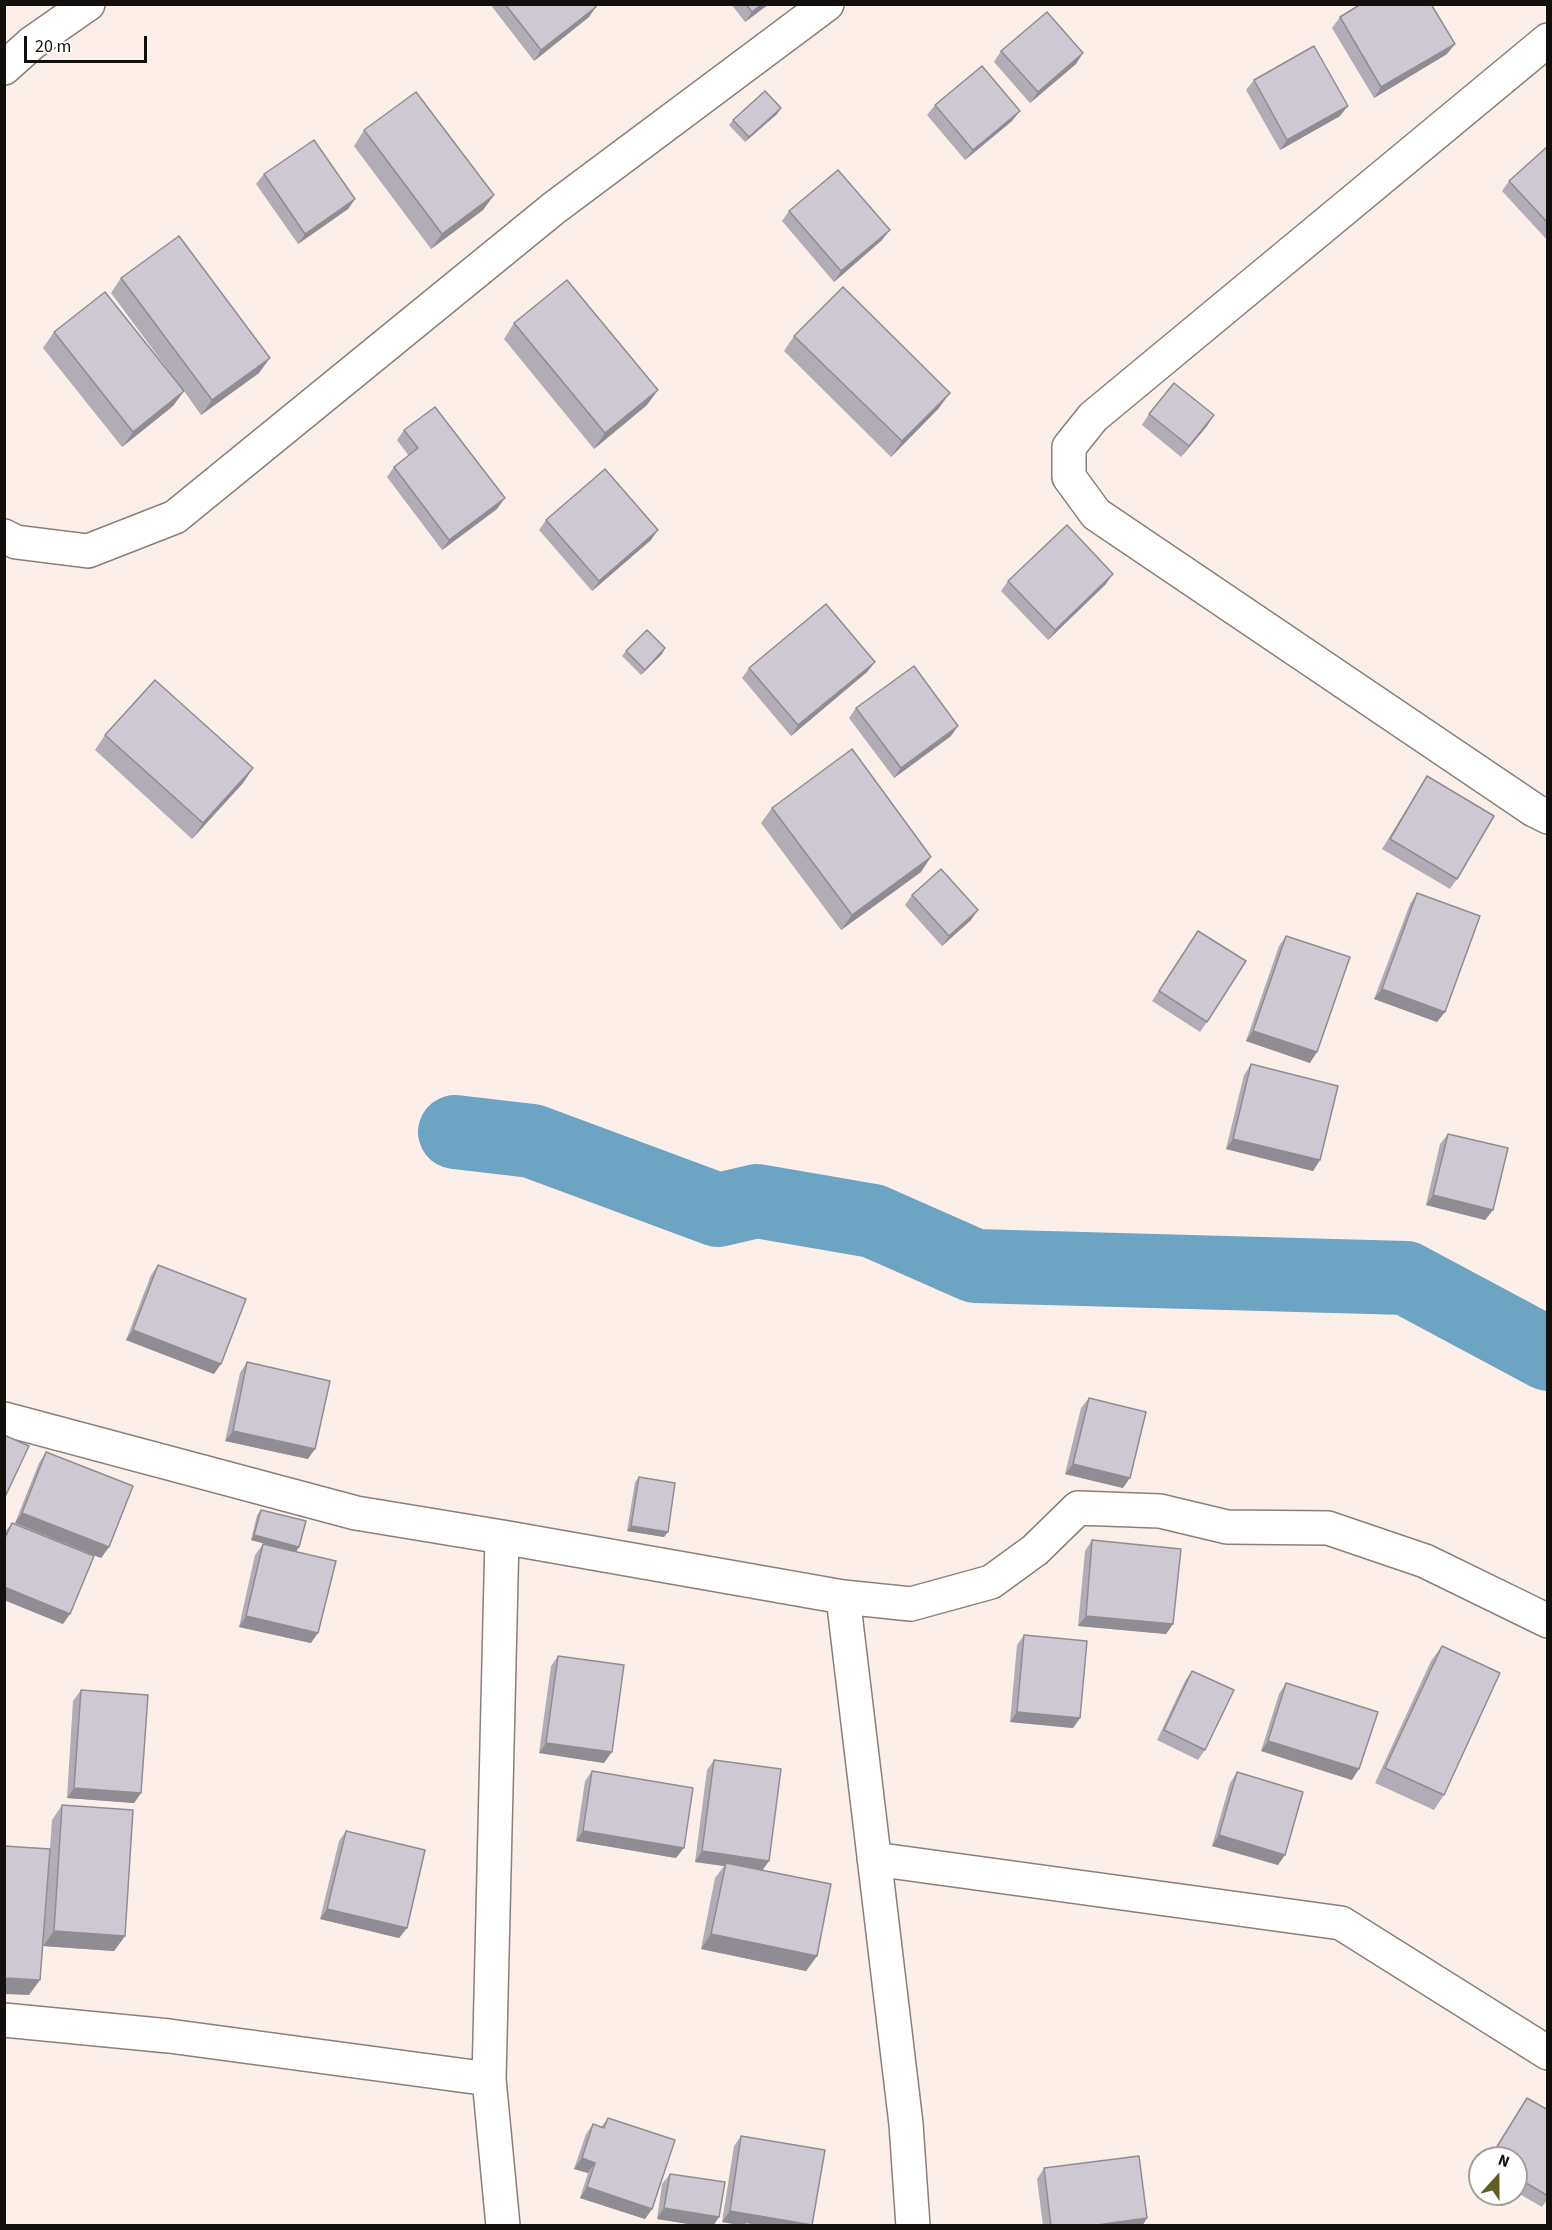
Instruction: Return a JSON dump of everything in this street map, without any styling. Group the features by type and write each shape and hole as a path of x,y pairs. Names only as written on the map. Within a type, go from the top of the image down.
{"street":[{"path":"4,68 18,47 88,4"},
{"path":"4,536 16,542 88,551 176,517 554,208 827,4"},
{"path":"1548,40 1093,417 1069,447 1069,477 1096,514 1534,810 1548,817"},
{"path":"4,1419 356,1513 843,1597 910,1604 991,1582 1035,1550 1078,1508 1160,1510 1227,1527 1328,1528 1425,1561 1548,1621"},
{"path":"502,1537 489,2079 503,2226"},
{"path":"843,1597 906,2124 913,2226"},
{"path":"874,1859 1341,1923 1548,2053"},
{"path":"4,2020 169,2036 489,2079"}],"building":[{"path":"505,4 594,4 596,7 541,50"},
{"path":"746,4 762,4 752,12"},
{"path":"1361,4 1431,4 1455,44 1381,87 1340,17"},
{"path":"1047,12 1083,53 1038,92 1001,51"},
{"path":"1314,46 1348,106 1287,140 1254,80"},
{"path":"982,66 1020,111 973,150 935,105"},
{"path":"765,91 781,108 749,137 733,120"},
{"path":"416,92 494,195 442,234 364,130"},
{"path":"314,140 355,199 305,234 264,174"},
{"path":"1548,146 1548,223 1509,181"},
{"path":"838,170 890,230 841,271 789,211"},
{"path":"179,236 270,358 212,400 121,278"},
{"path":"567,280 658,390 605,433 514,323"},
{"path":"843,287 950,393 902,441 794,336"},
{"path":"105,292 184,391 133,432 54,332"},
{"path":"1174,383 1214,415 1189,446 1149,414"},
{"path":"435,407 505,498 449,540 394,467 418,448 404,430"},
{"path":"605,469 658,530 599,581 546,520"},
{"path":"1067,525 1113,574 1055,630 1008,581"},
{"path":"826,604 875,662 798,725 749,668"},
{"path":"647,630 665,648 645,670 626,651"},
{"path":"914,666 958,726 901,768 856,708"},
{"path":"155,680 253,768 203,823 105,735"},
{"path":"852,749 931,857 852,915 772,808"},
{"path":"1427,776 1494,816 1457,879 1390,839"},
{"path":"941,869 978,910 949,936 912,895"},
{"path":"1417,893 1480,916 1445,1012 1382,989"},
{"path":"1198,931 1246,961 1207,1022 1159,991"},
{"path":"1286,936 1350,957 1317,1052 1253,1031"},
{"path":"1251,1064 1338,1086 1320,1160 1233,1139"},
{"path":"1448,1134 1508,1148 1493,1210 1433,1195"},
{"path":"158,1265 246,1299 221,1364 133,1330"},
{"path":"247,1362 330,1381 315,1449 233,1431"},
{"path":"1089,1398 1146,1412 1130,1478 1073,1464"},
{"path":"4,1435 29,1446 4,1499"},
{"path":"46,1452 133,1486 109,1547 22,1513"},
{"path":"639,1477 675,1483 668,1532 631,1526"},
{"path":"261,1510 306,1521 299,1547 254,1535"},
{"path":"12,1523 94,1556 70,1614 4,1587 4,1540"},
{"path":"1092,1540 1181,1549 1173,1624 1086,1616"},
{"path":"263,1544 336,1561 318,1633 246,1616"},
{"path":"1024,1635 1087,1641 1080,1718 1017,1712"},
{"path":"1442,1646 1500,1673 1444,1795 1385,1768"},
{"path":"558,1656 624,1665 612,1752 546,1743"},
{"path":"1192,1671 1234,1690 1205,1750 1164,1730"},
{"path":"1286,1683 1378,1712 1359,1769 1268,1741"},
{"path":"81,1690 148,1695 141,1793 74,1788"},
{"path":"714,1760 781,1769 769,1861 702,1851"},
{"path":"592,1771 693,1788 684,1848 583,1831"},
{"path":"1237,1772 1303,1792 1285,1855 1219,1835"},
{"path":"62,1805 133,1810 125,1936 54,1931"},
{"path":"346,1831 425,1850 407,1928 327,1909"},
{"path":"4,1846 50,1849 40,1980 4,1978"},
{"path":"726,1863 831,1884 817,1956 711,1934"},
{"path":"1527,2098 1548,2110 1548,2196 1528,2184 1528,2146 1497,2146"},
{"path":"608,2118 675,2140 652,2209 587,2187 595,2163 582,2158 593,2124 604,2128"},
{"path":"741,2136 825,2150 812,2225 730,2211"},
{"path":"1139,2156 1147,2218 1090,2226 1051,2226 1044,2168"},
{"path":"670,2174 725,2182 719,2217 664,2208"},
{"path":"745,2222 767,2226 744,2226"}],"waterway":[{"path":"455,1132 532,1141 718,1210 757,1201 873,1221 975,1266 1406,1278 1548,1354"}]}
